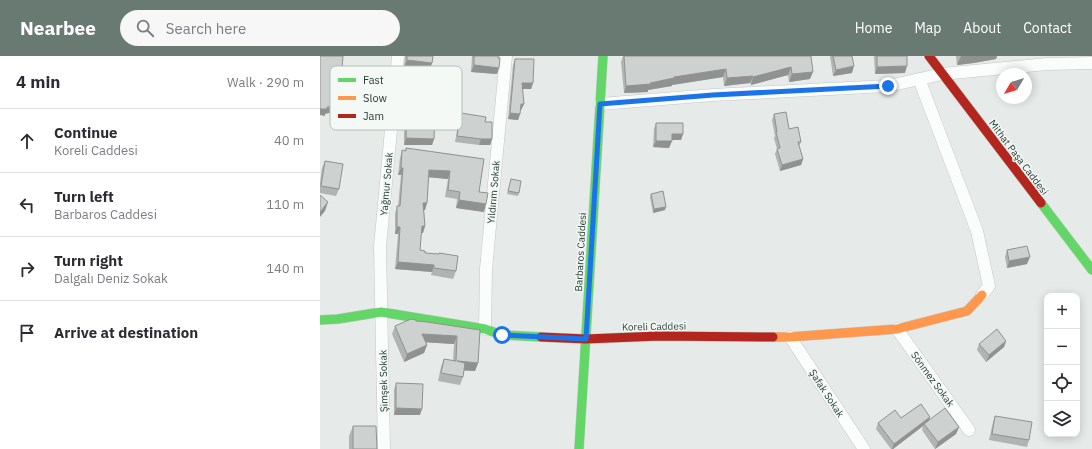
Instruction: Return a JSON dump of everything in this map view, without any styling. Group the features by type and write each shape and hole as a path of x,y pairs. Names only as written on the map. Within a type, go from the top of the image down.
{"street":[{"name":"Yağmur Sokak","path":"397,66 398,56"},
{"name":"Yıldırım Sokak","path":"485,329 486,269 506,56"},
{"name":"Barbaros Caddesi","path":"579,449 603,56"},
{"name":"Mithat Paşa Caddesi","path":"929,56 1092,270"},
{"path":"600,104 720,95 888,86 942,74 1047,64 1092,63"},
{"path":"919,79 977,231 989,286 982,295"},
{"name":"Yağmur Sokak","path":"381,312 380,246 391,130"},
{"name":"Koreli Caddesi","path":"320,320 338,319 381,312 485,329 502,335 586,339 659,336 790,337 897,329 968,311 982,295"},
{"name":"Şimşek Sokak","path":"381,312 384,449"},
{"name":"Sönmez Sokak","path":"897,329 969,430"},
{"name":"Şafak Sokak","path":"790,337 864,449"}],"building":[{"path":"320,56 343,56 342,66 330,66 330,106 327,107 327,109 320,109"},
{"path":"407,56 433,56 432,63 407,60"},
{"path":"474,56 498,56 498,58 500,58 499,68 474,65"},
{"path":"624,56 811,56 813,72 792,74 791,67 753,77 727,78 726,69 674,77 650,83 651,84 626,86"},
{"path":"833,56 852,56 854,66 836,70"},
{"path":"877,56 907,56 907,66 877,67"},
{"path":"515,59 534,59 533,83 522,83 524,104 521,104 520,114 510,113"},
{"path":"786,112 789,129 798,127 801,142 798,142 803,159 782,165 777,149 780,148 774,114"},
{"path":"462,113 486,117 485,122 492,122 492,139 457,136 458,130 462,130"},
{"path":"656,123 683,123 683,134 672,134 672,141 656,141"},
{"path":"406,130 434,130 434,139 406,138"},
{"path":"406,148 484,159 479,192 488,193 486,204 459,200 460,192 448,190 450,171 429,170 427,203 423,203 425,226 422,226 420,250 425,251 425,253 439,253 458,256 456,271 434,268 434,265 398,262 400,227 397,227 397,206 400,206 403,168 401,168 402,150 406,151"},
{"path":"325,161 343,164 339,189 321,186"},
{"path":"511,179 521,181 519,193 508,191"},
{"path":"663,191 666,207 654,209 651,194"},
{"path":"320,195 328,202 320,212"},
{"path":"1027,246 1030,257 1009,261 1007,250"},
{"path":"411,319 480,330 478,363 457,361 465,363 463,377 441,373 444,359 456,361 457,336 422,334 427,345 407,354 395,326"},
{"path":"997,329 1006,341 989,355 979,344"},
{"path":"396,383 423,384 422,409 396,408"},
{"path":"921,404 930,417 894,444 878,423 895,410 901,418"},
{"path":"945,408 959,427 938,442 924,424"},
{"path":"995,416 1032,422 1029,440 992,434"},
{"path":"353,426 376,426 377,449 353,449"}],"traffic: fast":[{"path":"579,449 603,56"},
{"path":"1041,203 1092,270"},
{"path":"320,320 338,319 381,312 485,329 502,335 541,337"}],"traffic: slow":[{"path":"773,337 897,329 967,311 982,295"}],"traffic: jam":[{"path":"929,56 1041,203"},
{"path":"541,337 586,339 659,336 773,337"}],"route":[{"path":"502,335 586,339 600,104 713,95 888,86"}]}
